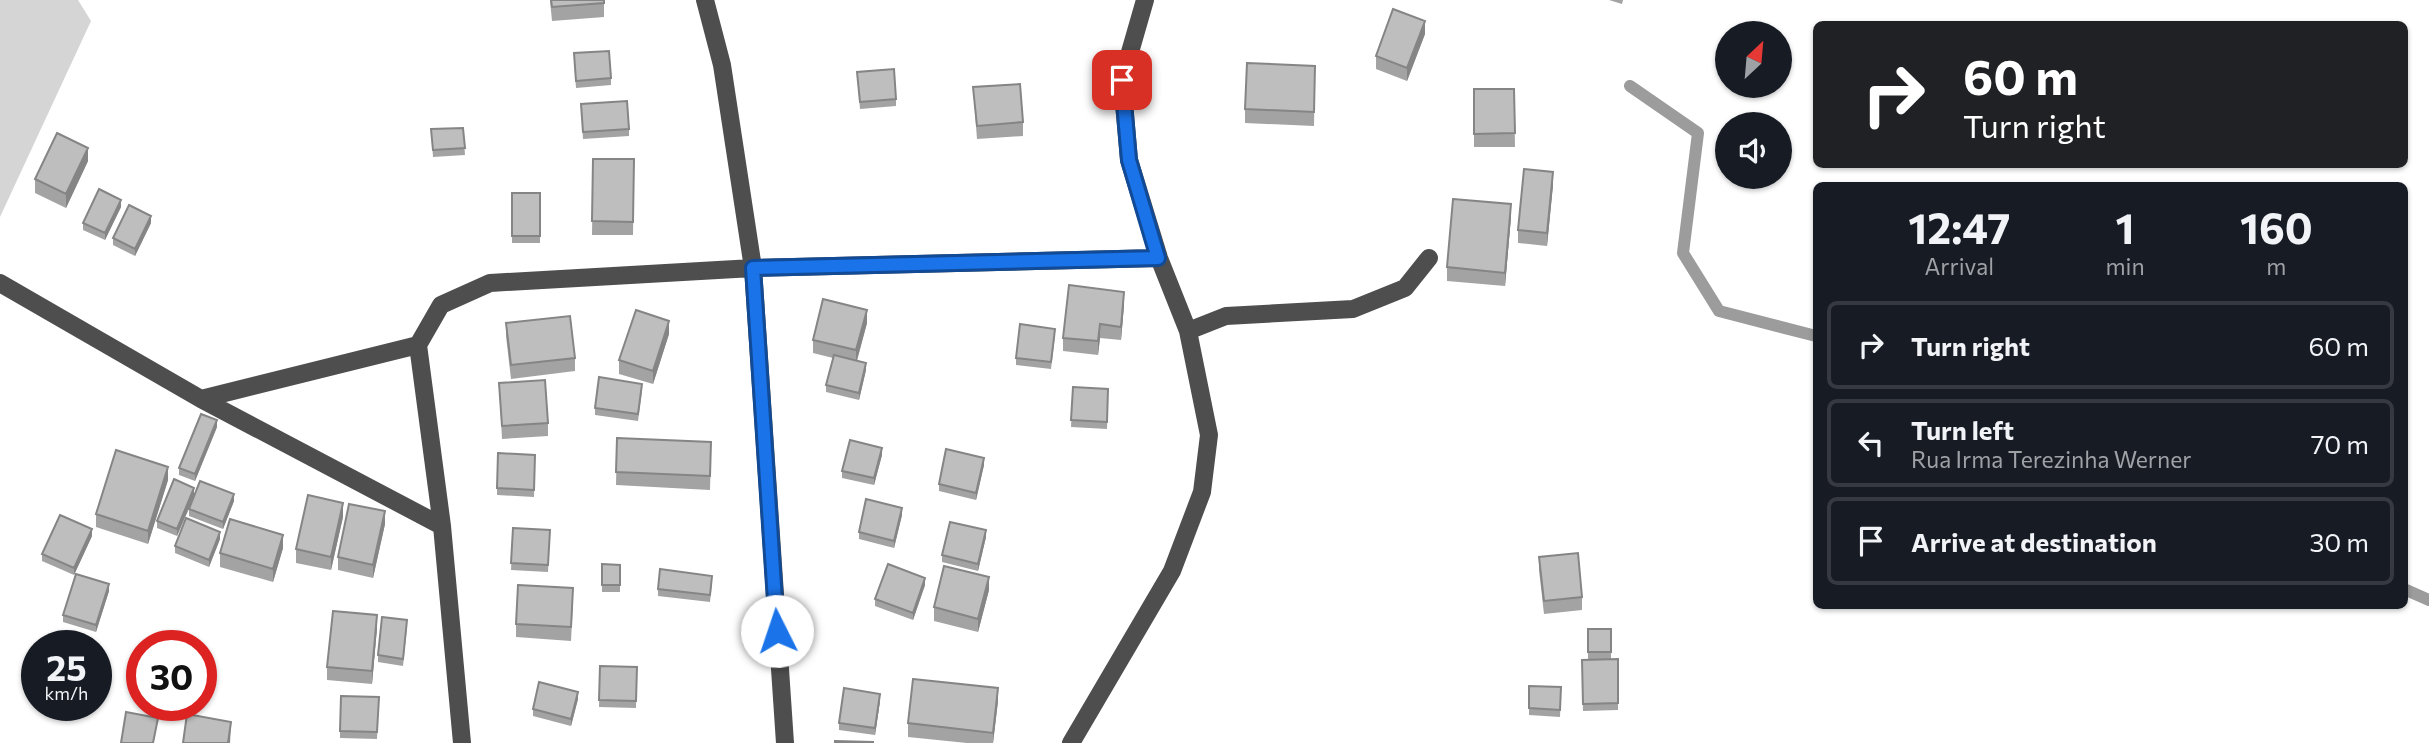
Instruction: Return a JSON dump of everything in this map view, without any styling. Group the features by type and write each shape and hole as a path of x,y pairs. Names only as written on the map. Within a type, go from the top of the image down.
{"street":[{"path":"705,0 722,65 753,268 785,743"},
{"path":"1071,743 1172,571 1202,492 1209,435 1188,331 1158,258 1129,160 1122,80 1145,0"},
{"path":"462,743 442,526 418,345 441,305 490,283 753,268 1158,258"},
{"path":"1188,331 1226,316 1353,309 1405,288 1429,258"},
{"path":"0,283 201,399 442,526"},
{"path":"201,399 418,345"}],"shaded area":[{"path":"0,0 78,0 91,21 0,217"}],"building":[{"path":"551,0 604,0 604,3 552,7"},
{"path":"1393,9 1425,21 1407,68 1376,56"},
{"path":"609,51 611,78 576,81 574,53"},
{"path":"1247,63 1315,66 1314,112 1245,109"},
{"path":"894,69 896,99 860,102 857,72"},
{"path":"1020,84 1023,122 977,126 973,87"},
{"path":"1474,89 1514,89 1515,133 1474,134"},
{"path":"627,101 629,129 583,132 581,104"},
{"path":"463,128 465,148 433,150 431,129"},
{"path":"57,133 88,148 66,194 35,179"},
{"path":"593,159 634,159 633,222 592,221"},
{"path":"1524,169 1553,172 1547,233 1518,230"},
{"path":"99,189 121,200 105,233 83,223"},
{"path":"512,193 540,193 540,236 512,236"},
{"path":"1453,199 1511,204 1505,273 1447,267"},
{"path":"129,205 151,216 135,249 113,238"},
{"path":"1069,285 1124,292 1121,327 1100,324 1098,341 1063,338"},
{"path":"823,299 867,310 856,350 813,340"},
{"path":"636,310 669,321 653,371 619,360"},
{"path":"570,316 575,358 511,365 506,323"},
{"path":"1020,324 1055,329 1051,362 1016,358"},
{"path":"834,355 866,363 859,393 826,385"},
{"path":"599,377 642,384 638,414 595,408"},
{"path":"545,380 548,423 502,426 499,383"},
{"path":"1073,387 1108,389 1107,422 1071,420"},
{"path":"201,414 217,420 195,474 179,468"},
{"path":"617,438 711,442 710,476 616,472"},
{"path":"850,440 882,448 874,478 842,471"},
{"path":"946,449 984,458 976,493 939,484"},
{"path":"116,450 168,467 148,531 96,514"},
{"path":"498,453 535,455 534,490 497,488"},
{"path":"174,479 194,488 177,529 157,521"},
{"path":"200,481 234,494 223,522 189,509"},
{"path":"308,495 343,503 331,557 296,549"},
{"path":"866,499 902,508 894,541 859,532"},
{"path":"349,504 385,511 373,565 338,557"},
{"path":"60,515 92,529 74,568 42,554"},
{"path":"186,518 220,532 209,560 175,546"},
{"path":"230,519 283,535 273,569 220,553"},
{"path":"950,522 986,530 978,564 942,555"},
{"path":"513,528 550,530 548,565 511,563"},
{"path":"1578,553 1582,597 1544,601 1539,557"},
{"path":"602,564 620,565 620,585 602,585"},
{"path":"888,564 925,578 913,613 875,599"},
{"path":"944,566 989,577 978,619 934,607"},
{"path":"660,569 712,576 710,595 658,589"},
{"path":"76,574 109,584 96,625 63,615"},
{"path":"518,585 573,588 571,627 516,624"},
{"path":"333,611 377,615 372,671 327,667"},
{"path":"382,617 407,620 403,659 378,655"},
{"path":"1588,629 1611,629 1611,652 1588,652"},
{"path":"1618,659 1618,703 1583,704 1582,660"},
{"path":"600,666 637,667 636,701 599,700"},
{"path":"913,679 998,688 993,733 908,723"},
{"path":"539,682 578,692 571,719 533,709"},
{"path":"1529,686 1561,687 1560,710 1529,708"},
{"path":"844,688 880,694 875,728 839,723"},
{"path":"341,696 379,697 377,732 340,731"},
{"path":"126,712 126,721 157,721 153,743 121,743"},
{"path":"217,719 231,722 228,743 183,743 186,721"},
{"path":"873,742 873,743 835,743"}],"waterway":[{"path":"1630,86 1698,133 1683,253 1719,311 1813,335"},
{"path":"2408,591 2429,600"}],"route":[{"path":"777,631 753,268 1158,258 1129,160 1122,80"}]}
